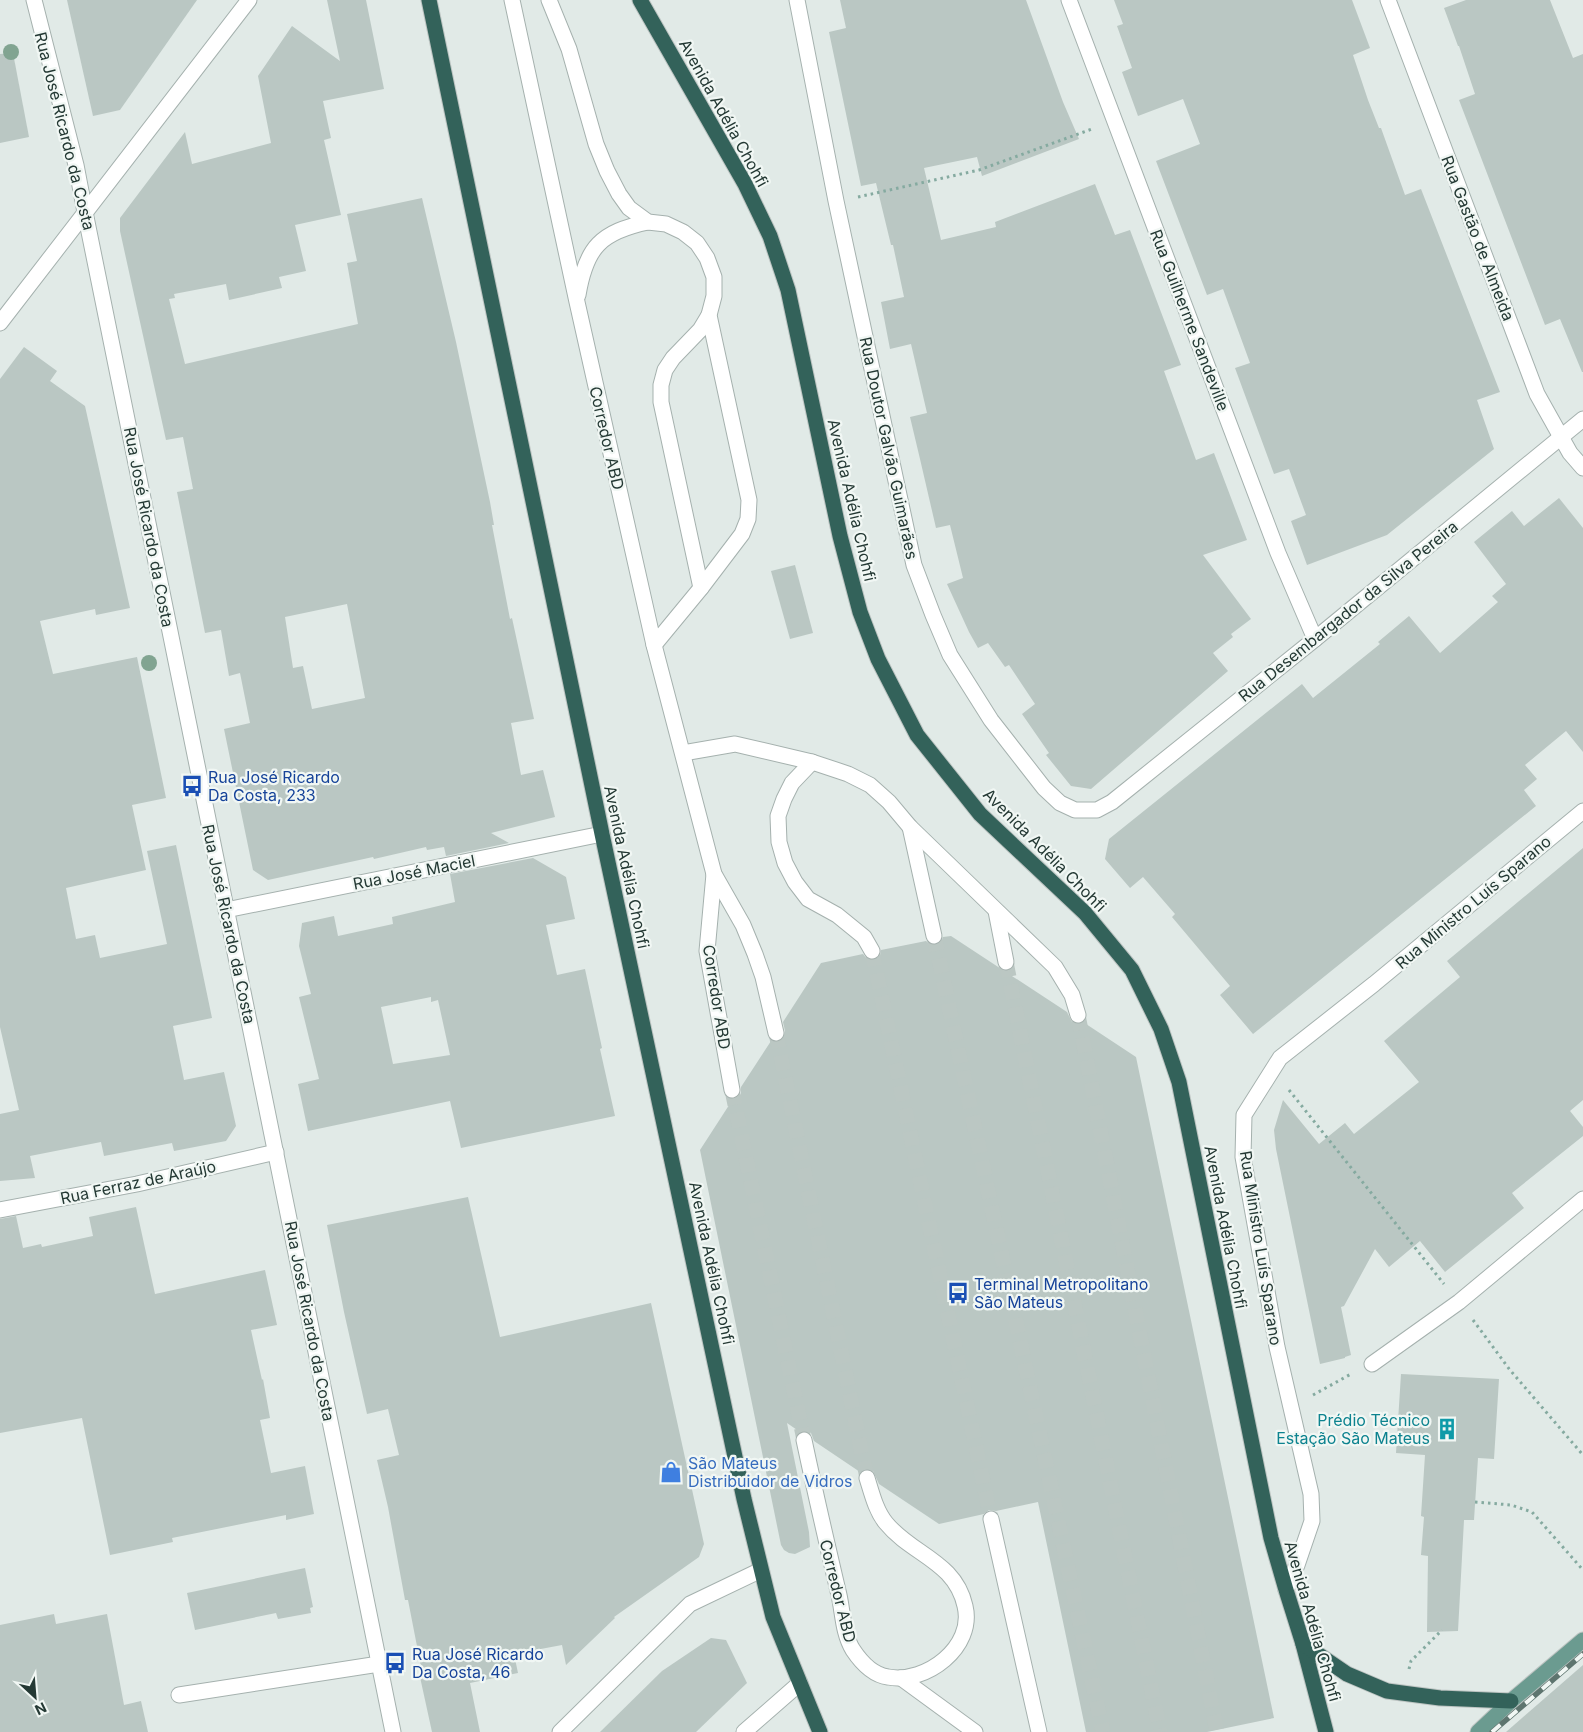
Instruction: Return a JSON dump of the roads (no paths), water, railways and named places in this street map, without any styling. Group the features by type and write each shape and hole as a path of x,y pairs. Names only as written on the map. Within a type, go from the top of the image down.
{"highway":[{"name":"Avenida Adélia Chohfi","path":"429,0 602,834 742,1490 773,1617 820,1732"},
{"name":"Avenida Adélia Chohfi","path":"640,0 745,184 770,236 788,290 840,536 860,612 882,667 917,735 980,814 1086,913 1132,970 1161,1029 1179,1082 1271,1538 1303,1644 1326,1732"},
{"path":"1303,1644 1347,1674 1387,1691 1440,1698 1511,1701"}],"main road":[{"path":"1478,1732 1511,1701 1583,1640"}],"street":[{"name":"Rua José Ricardo da Costa","path":"34,0 76,165 393,1732"},
{"path":"0,323 249,0"},
{"name":"Corredor ABD","path":"512,0 576,302 654,645 714,874 743,925 763,978 776,1033"},
{"path":"549,0 568,49 596,144 607,171 629,208 648,222"},
{"name":"Rua Doutor Galvão Guimarães","path":"797,0 836,202 914,565 950,655 991,720 1044,788 1060,803 1074,810 1097,810 1112,802"},
{"name":"Rua Guilherme Sandeville","path":"1069,0 1278,553 1315,639"},
{"name":"Rua Gastão de Almeida","path":"1388,0 1537,394 1570,453 1583,468"},
{"path":"576,302 581,276 591,254 599,243 612,233 626,227 648,222 666,224 683,232 697,243 707,258 714,277 714,296 709,315 700,330 672,358 665,370 661,385 661,402 701,588"},
{"path":"654,645 742,534 748,519 749,500 709,315"},
{"name":"Rua Desembargador da Silva Pereira","path":"1112,802 1315,639 1583,419"},
{"path":"683,753 735,744 812,762 848,774 870,785 889,802 910,827 1055,967 1072,995 1078,1015"},
{"path":"812,762 792,783 778,816 779,842 785,862 795,882 808,899 837,915 864,937 872,951"},
{"name":"Rua Ministro Luís Sparano","path":"1286,1590 1312,1521 1311,1494 1277,1347 1243,1157 1244,1114 1280,1058 1374,984 1583,812"},
{"path":"910,827 934,936"},
{"name":"Rua José Maciel","path":"226,910 602,834"},
{"name":"Corredor ABD","path":"714,874 707,951 732,1090"},
{"path":"996,911 1006,962"},
{"name":"Rua Ferraz de Araújo","path":"0,1210 137,1184 276,1152"},
{"path":"1372,1364 1459,1302 1583,1199"},
{"name":"Corredor ABD","path":"804,1440 846,1634 852,1649 860,1660 873,1672 886,1677 900,1678 918,1674 932,1668 954,1651 966,1622 966,1608 960,1589 951,1576 934,1560 897,1535 885,1522 876,1506 867,1478"},
{"path":"991,1519 1039,1732"},
{"path":"560,1732 690,1604 761,1570"},
{"path":"179,1694 379,1664"},
{"path":"900,1678 975,1732"},
{"path":"744,1732 800,1683"}],"tunnel":[{"path":"934,936 1103,1732"},
{"path":"872,951 991,1519"},
{"path":"1006,962 1160,1732"},
{"path":"1078,1015 1217,1732"},
{"path":"776,1033 867,1478"},
{"path":"732,1090 804,1440"}],"railway":[{"path":"1492,1732 1583,1654"}],"place":[{"name":"Rua José Ricardo Da Costa, 233","path":"192,786"},
{"name":"Terminal Metropolitano São Mateus","path":"958,1293"},
{"name":"Prédio Técnico Estação São Mateus","path":"1447,1429"},
{"name":"São Mateus Distribuidor de Vidros","path":"671,1472"},
{"name":"Rua José Ricardo Da Costa, 46","path":"395,1663"}]}
